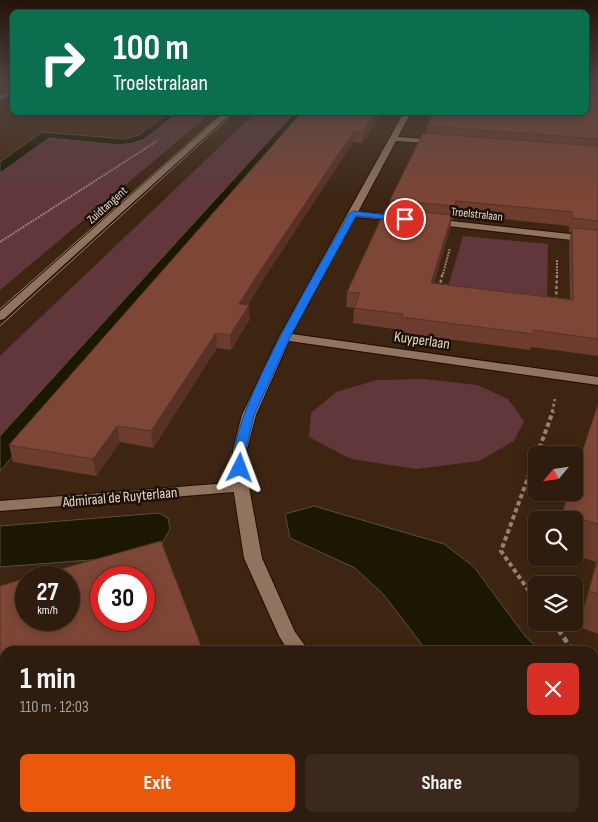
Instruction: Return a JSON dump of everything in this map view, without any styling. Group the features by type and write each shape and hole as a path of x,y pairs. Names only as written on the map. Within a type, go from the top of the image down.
{"street":[{"name":"Zuidtangent","path":"0,317 218,122"},
{"path":"295,646 288,636 253,558 241,487 240,449 249,415 285,337 403,122"},
{"path":"394,139 442,143"},
{"name":"Troelstralaan","path":"353,214 598,240"},
{"name":"Kuyperlaan","path":"285,337 598,382"},
{"name":"Admiraal de Ruyterlaan","path":"0,506 241,487"}],"path":[{"path":"0,242 161,138"},
{"path":"437,296 457,225"},
{"path":"556,301 557,235"},
{"path":"539,446 555,404 554,375"},
{"path":"528,477 501,551 528,589"},
{"path":"559,631 570,646"}],"shaded area":[{"path":"0,122 157,122 139,135 126,140 42,132 0,162"},
{"path":"155,122 166,122 143,140 119,145 49,138 0,173 0,162 42,132 126,139 139,135"},
{"path":"166,122 200,122 0,290 0,173 49,138 119,145 143,140"},
{"path":"245,122 285,122 0,436 0,356"},
{"path":"285,122 301,122 0,471 0,436"},
{"path":"463,236 548,244 547,305 446,294"},
{"path":"424,379 477,385 508,399 524,421 514,441 479,461 416,469 351,459 309,437 311,413 336,392 377,380"},
{"path":"314,506 444,544 474,567 525,636 535,646 423,646 384,595 355,568 290,538 285,514"},
{"path":"159,513 168,518 170,529 161,545 129,557 0,567 0,526"}],"building":[{"path":"293,122 369,122 363,132 354,131 258,274 239,304 249,305 230,335 216,333 151,431 117,426 93,459 9,445"},
{"path":"429,122 598,122 598,139 427,126"},
{"path":"423,133 598,146 598,221 572,218 572,212 456,201 455,206 390,200"},
{"path":"386,208 452,215 431,283 573,300 572,228 598,230 598,339 534,330 533,334 402,317 403,314 354,308 360,293 347,292"},
{"path":"598,404 598,524 583,520 583,511 563,511 566,501 583,501 583,450"},
{"path":"161,541 201,646 0,646 0,586 15,581 15,631 80,631 80,566 72,566"},
{"path":"598,558 598,594 589,591"}],"tram line":[{"path":"0,309 212,122"},
{"path":"0,326 224,122"}],"route":[{"path":"240,468 240,449 249,415 285,337 353,214 405,219"}]}
